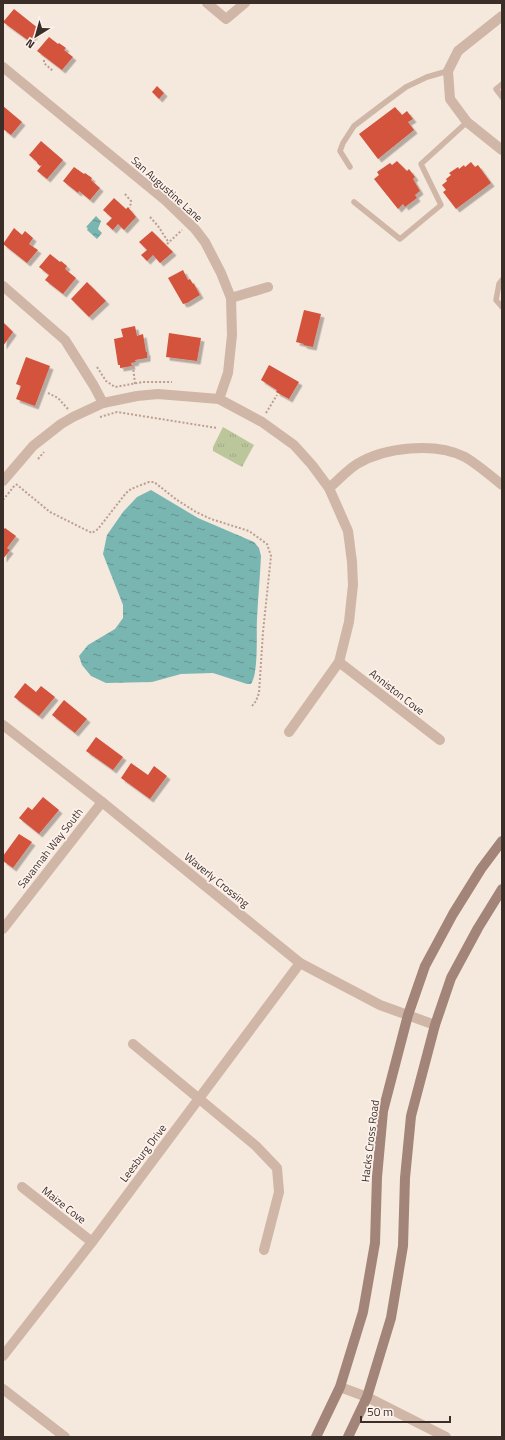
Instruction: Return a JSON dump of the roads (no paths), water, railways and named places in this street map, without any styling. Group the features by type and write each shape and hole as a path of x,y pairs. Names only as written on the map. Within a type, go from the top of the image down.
{"main road":[{"name":"Hacks Cross Road","path":"316,1437 340,1387 363,1312 375,1243 377,1177 383,1111 408,1016 425,966 450,920 481,869 502,841"},
{"path":"348,1437 366,1397 391,1318 403,1246 405,1178 411,1116 435,1024 451,978 478,928 502,889"}],"street":[{"path":"207,3 226,19 245,3"},
{"path":"502,16 458,51 448,71 450,99 467,122 502,150"},
{"name":"San Augustine Lane","path":"3,67 180,214 205,242 221,273 231,298 232,328 229,366 219,399"},
{"path":"3,286 65,340 103,403"},
{"path":"231,298 268,287"},
{"path":"3,481 25,455 52,430 73,417 103,403 137,396 158,394 219,399 262,422 294,445 312,465 329,488 348,531 353,585 350,622 339,662 289,732"},
{"path":"329,488 357,464 382,453 417,448 439,449 464,457 502,485"},
{"name":"Anniston Cove","path":"339,662 440,740"},
{"name":"Waverly Crossing","path":"3,725 102,802 300,963 380,1005 408,1016 435,1024"},
{"name":"Savannah Way South","path":"3,929 102,802"},
{"name":"Leesburg Drive","path":"3,1356 92,1242 300,963"},
{"path":"133,1044 256,1146 277,1168 279,1192 264,1250"},
{"name":"Maize Cove","path":"22,1187 92,1242"},
{"path":"340,1387 366,1397 446,1437"},
{"path":"3,1389 65,1437"}],"lane":[{"path":"350,166 340,151 343,143 354,126 406,87 427,77 448,71"},
{"path":"502,84 496,89 502,97"},
{"path":"354,202 400,239 441,205 421,164 467,122"},
{"path":"502,280 499,284 496,300 502,307"}],"water":[{"path":"96,216 101,221 98,229 102,233 97,239 87,230 88,228 86,227"},
{"path":"151,490 198,518 254,542 259,548 261,556 256,662 254,678 251,684 213,673 181,674 152,682 106,683 91,676 82,665 79,656 88,645 115,629 123,618 123,605 103,554 107,535 123,512 137,497"}]}
